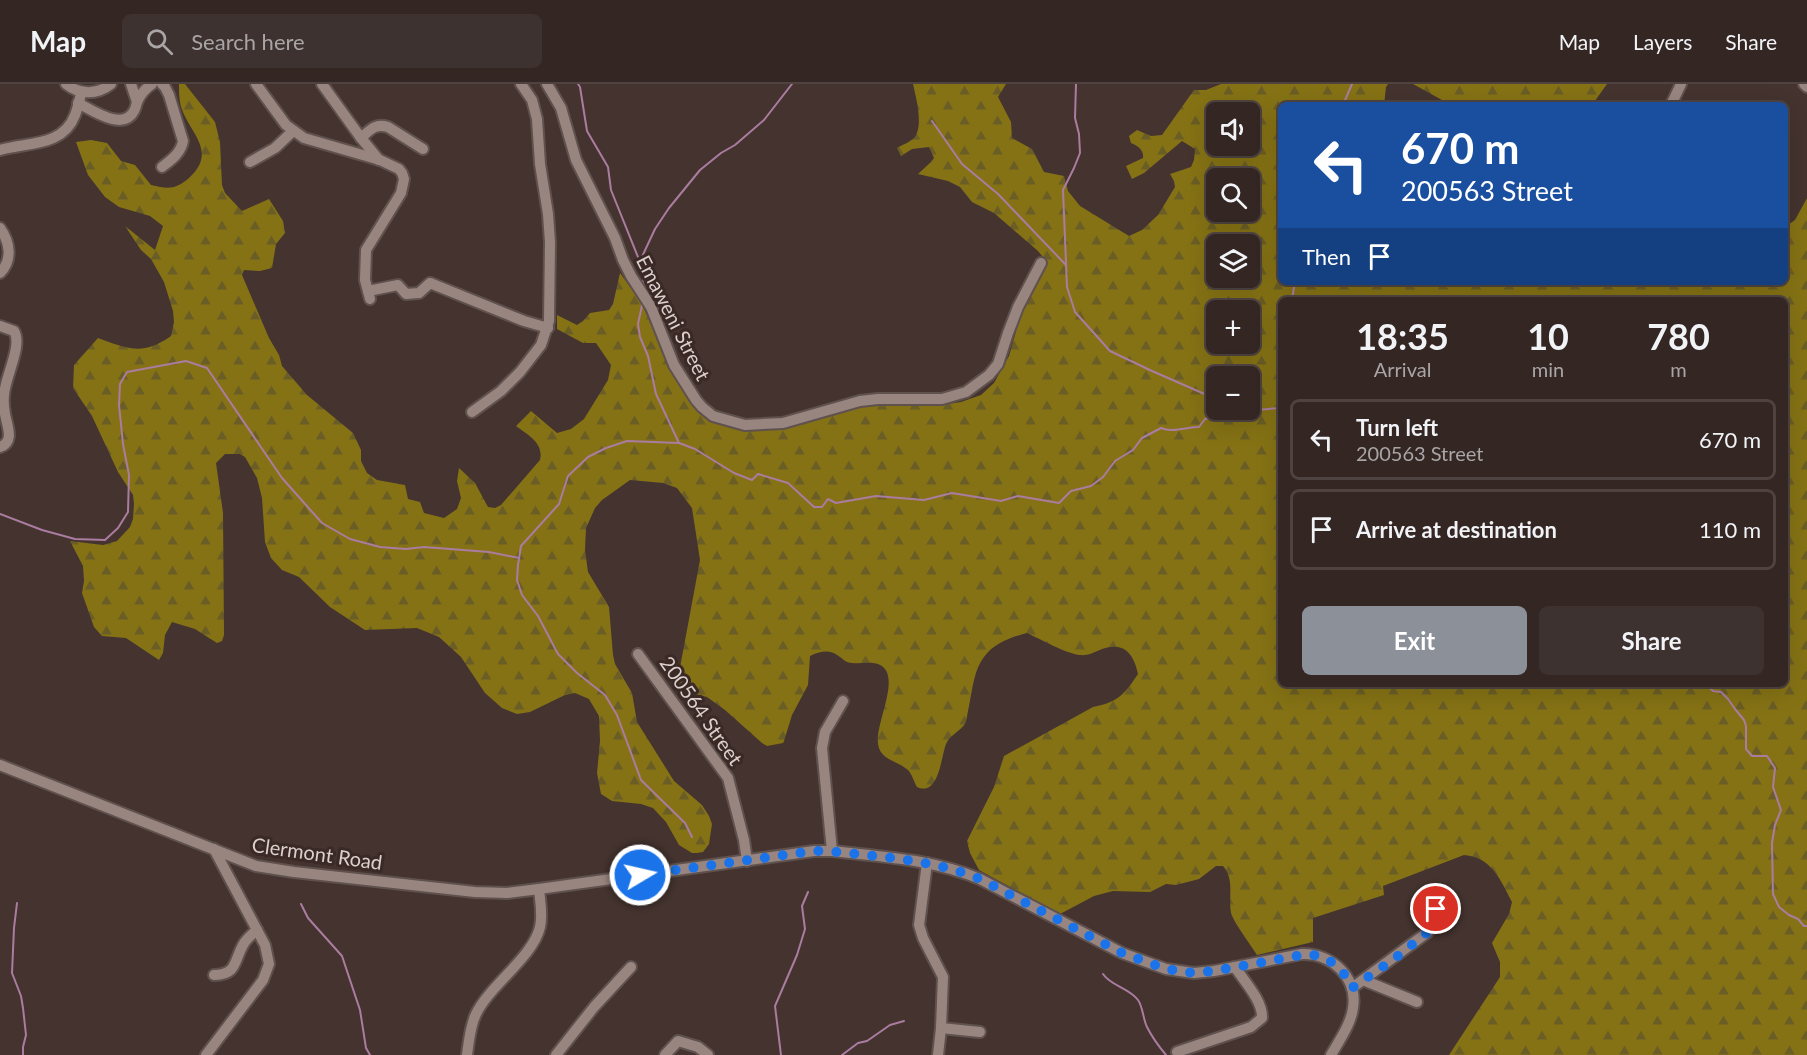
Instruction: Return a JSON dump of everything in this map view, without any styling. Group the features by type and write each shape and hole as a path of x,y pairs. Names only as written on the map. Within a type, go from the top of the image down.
{"street":[{"path":"66,84 73,89 90,93 111,84"},
{"path":"131,84 137,102"},
{"path":"78,104 114,120 126,118 131,116 137,102 152,84"},
{"path":"162,84 169,95 183,141 179,152 162,167"},
{"path":"256,84 278,115 293,131 304,138 380,160 399,169 404,179 401,194 366,250 365,280 369,295 398,285 406,294 415,294 430,283 524,321 548,328"},
{"path":"322,84 380,160"},
{"path":"472,412 501,391 520,372 541,345 548,328 550,242 548,214 540,164 537,119 532,100 521,84"},
{"name":"Emaweni Street","path":"547,84 561,108 576,160 615,238 623,260 648,302 682,381 702,407 713,416 745,425 783,423 860,401 942,399 966,392 989,375 998,364 1018,307 1041,263"},
{"path":"1672,102 1681,84"},
{"path":"0,150 41,143 58,136 75,117 82,92"},
{"path":"361,138 374,127 382,125 423,149"},
{"path":"250,162 275,148 293,131"},
{"path":"0,228 7,241 9,255 6,266 0,273"},
{"path":"0,326 11,328 18,337 2,390 9,438 6,445 0,447"},
{"name":"200564 Street","path":"638,654 729,778 747,861"},
{"path":"832,851 822,748 825,732 843,701"},
{"name":"Clermont Road","path":"0,765 256,866 475,892 507,893 795,853 832,851 927,863 963,872 1122,953 1157,966 1194,973 1302,954 1314,955 1326,958 1341,969 1352,988"},
{"path":"206,1055 266,975 269,964 267,952 257,930 214,849"},
{"path":"927,863 919,925 923,938 943,977 938,1055"},
{"path":"467,1055 472,1025 480,1006 529,948 539,932 541,921 539,890"},
{"path":"1331,1055 1351,1016 1354,1002 1352,988 1428,932 1435,922 1436,909"},
{"path":"214,975 224,975 231,970 242,946 257,930"},
{"path":"556,1055 594,1007 631,967"},
{"path":"1178,1052 1251,1027 1262,1018 1260,1006 1235,967"},
{"path":"1363,980 1417,1002"},
{"path":"941,1028 980,1032"},
{"path":"665,1055 678,1041 698,1047 708,1055"}],"green space":[{"path":"179,84 185,84 215,122 220,142 222,185 225,193 242,211 269,199 283,221 285,233 276,244 272,268 260,271 244,270 242,275 282,366 307,395 353,433 361,450 361,461 367,473 377,480 405,485 408,499 420,502 424,513 444,518 457,509 461,498 457,481 459,468 475,483 488,507 495,508 501,505 540,460 541,454 537,444 516,426 531,411 557,433 571,429 584,419 608,380 611,365 596,343 583,343 557,329 557,315 577,325 590,313 609,310 613,304 620,273 641,302 682,385 705,415 728,427 745,429 870,403 904,402 941,405 961,402 981,395 994,383 1009,356 1021,314 1046,261 1038,251 994,213 972,202 960,187 948,181 918,174 934,158 929,147 912,149 901,156 897,148 914,138 917,133 918,112 913,84 1006,84 998,97 1011,122 1012,138 1032,149 1044,172 1064,176 1068,191 1080,206 1129,236 1142,230 1158,215 1175,187 1170,174 1191,167 1195,149 1182,141 1144,173 1132,179 1126,166 1143,158 1143,153 1131,143 1129,136 1137,130 1151,136 1162,135 1194,90 1206,90 1221,84 1388,84 1384,102 1278,102 1278,285 1788,285 1788,225 1795,220 1807,198 1807,1055 1449,1055 1500,977 1500,962 1492,943 1509,914 1512,902 1489,865 1482,860 1464,855 1383,886 1384,895 1313,918 1313,942 1257,955 1231,913 1229,877 1223,866 1216,866 1199,879 1176,885 1166,884 1150,892 1113,891 1094,896 1060,914 979,870 970,853 967,841 994,787 1004,756 1093,707 1109,703 1120,696 1138,674 1134,661 1127,651 1110,647 1091,654 1080,655 1027,633 998,644 980,663 973,683 965,724 947,741 935,781 924,789 917,787 908,770 886,757 879,749 878,735 889,679 886,671 877,664 849,662 829,652 810,656 808,685 792,715 784,741 767,746 707,697 676,689 700,560 692,508 677,488 663,483 630,480 602,500 595,508 586,528 585,550 588,572 609,607 615,664 632,693 637,722 674,781 702,805 709,816 712,824 709,844 703,852 692,853 679,845 666,822 653,808 641,804 612,801 601,794 597,773 600,741 599,716 589,699 575,693 565,695 530,712 517,714 502,708 485,693 461,657 439,637 417,628 365,630 330,607 299,577 282,570 271,558 265,542 262,498 257,478 245,457 240,454 225,454 216,463 223,513 224,635 222,641 217,643 195,629 172,622 165,635 163,653 159,660 126,638 102,636 94,627 82,593 83,566 70,541 103,545 117,541 130,527 134,504 133,495 118,472 92,416 73,388 74,365 98,338 135,349 144,348 171,336 174,322 164,282 151,259 141,250 125,226 155,250 163,226 150,216 119,207 105,197 88,175 76,142 91,140 107,143 121,161 135,165 151,185 175,187 189,178 197,168 202,151 181,107"},
{"path":"1413,84 1607,84 1594,102 1447,102"}],"waterway":[{"path":"578,84 587,131 608,167 611,190 640,262 645,290"},
{"path":"640,261 655,229 700,170 735,145 764,120 792,84"},
{"path":"1076,84 1075,118 1080,153 1063,190 1067,287 1075,312 1110,351 1206,395"},
{"path":"1344,102 1352,84"},
{"path":"932,121 962,164 998,194 1066,265"},
{"path":"1292,297 1294,285"},
{"path":"643,301 638,324 640,337 648,356 656,394 679,443"},
{"path":"0,514 42,530 75,539 105,540 118,528 128,512 129,475 119,405 120,384 127,372 186,361 207,368 282,478 322,523 350,539 380,547 406,549 424,547 489,552 519,558"},
{"path":"692,837 685,823 641,780 617,715 605,695 577,673 558,654 538,616 522,595 517,580 521,546 559,504 568,476 588,457 627,441 679,443 695,449 734,473 752,480 758,474 788,483 814,507 822,507 828,499 836,503 876,496 924,500 952,493 1001,501 1018,496 1059,503 1071,491 1091,486 1103,477 1115,461 1133,450 1142,438 1161,428 1175,430 1199,427 1205,419 1242,411 1278,408"},
{"path":"1709,687 1713,691 1721,692 1744,720 1746,749 1752,756 1767,756 1775,768 1773,787 1781,810 1775,825 1772,843 1773,894 1779,907 1807,926"},
{"path":"781,1055 775,1006 797,955 805,929 802,906 808,892"},
{"path":"17,903 12,973 23,1008 26,1035 23,1055"},
{"path":"301,904 308,918 342,956 360,1010 366,1048 370,1055"},
{"path":"1103,974 1138,1000 1147,1027 1166,1055"},
{"path":"842,1055 890,1025 904,1021"}],"route":[{"path":"640,875 814,851 832,851 927,863 980,879 1122,953 1166,969 1194,973 1214,971 1308,954 1326,958 1336,965 1344,973 1352,988 1428,932 1435,922 1436,909"}]}
